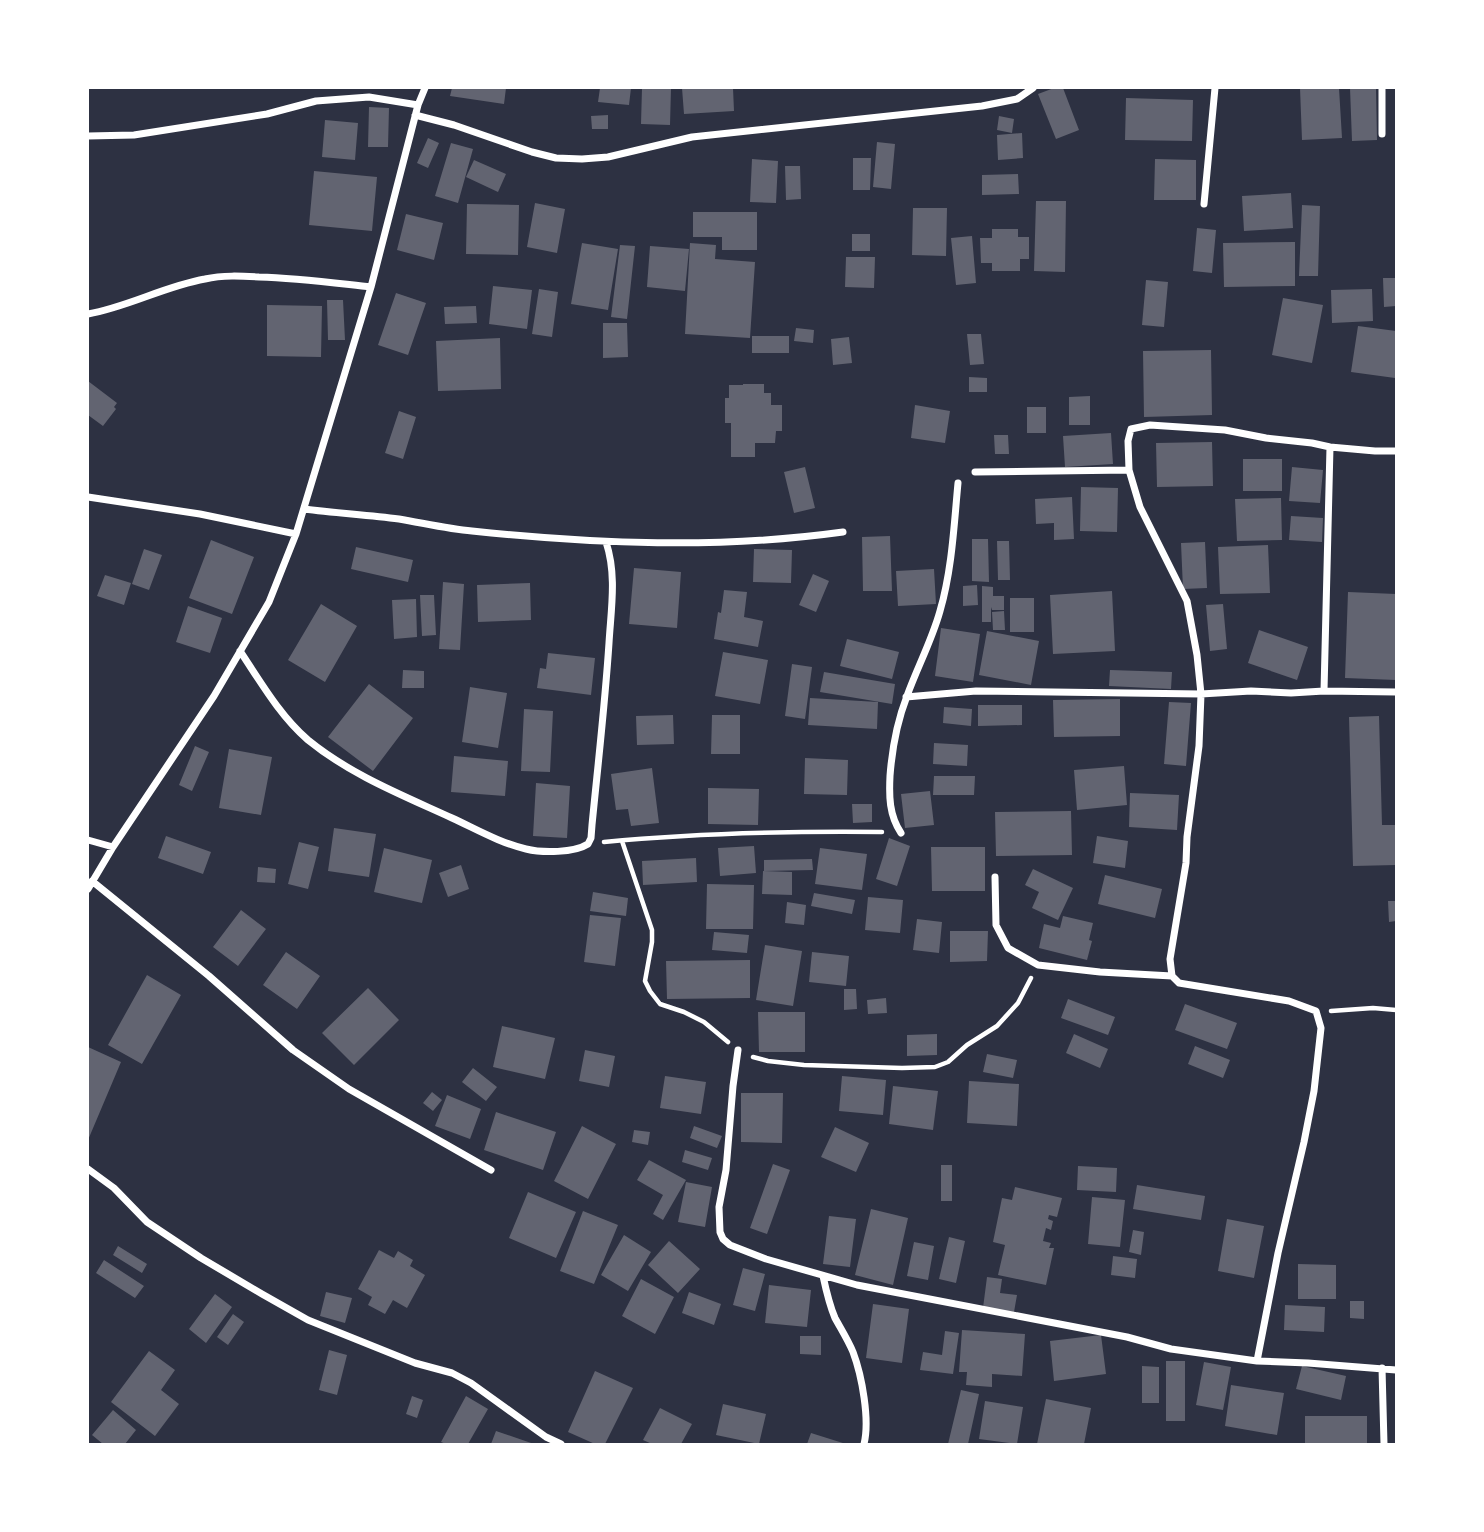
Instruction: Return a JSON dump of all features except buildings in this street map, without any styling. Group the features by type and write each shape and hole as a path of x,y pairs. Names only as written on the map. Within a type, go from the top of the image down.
{"street":[{"path":"425,88 415,115 371,287 304,509 269,602 214,696 90,885 209,976 293,1050 349,1089 491,1170"},
{"path":"415,115 556,158 582,159 608,157 692,137 982,106 1017,99 1033,88"},
{"path":"1204,204 1215,88"},
{"path":"1382,88 1382,134"},
{"path":"88,136 147,133 267,114 316,101 369,97 418,105"},
{"path":"88,314 111,310 204,279 229,276 286,278 371,287"},
{"path":"1257,1361 1314,1091 1321,1028 1316,1011 1289,1001 1179,983 1172,976 1170,959 1186,863 1199,746 1201,694 1193,626 1187,601 1140,507 1129,470 1128,441 1132,429 1150,425 1225,430 1330,447 1396,451"},
{"path":"1324,691 1330,447"},
{"path":"975,472 1129,470"},
{"path":"901,832 894,823 889,789 894,744 906,697 940,614 945,594 958,483"},
{"path":"88,497 200,514 296,534"},
{"path":"304,509 399,519 470,531 606,542 689,543 800,538 843,532"},
{"path":"240,651 286,716 306,738 367,779 503,843 528,850 575,850 588,844 593,825 613,578 606,542"},
{"path":"906,697 976,691 1201,694 1251,691 1396,692"},
{"path":"88,840 113,847"},
{"path":"995,877 996,925 1008,948 1038,965 1172,976"},
{"path":"738,1050 726,1170 719,1207 720,1232 730,1245 822,1276 858,1285 1127,1337 1171,1349 1257,1361 1396,1370"},
{"path":"88,1170 114,1188 147,1222 262,1294 320,1325 405,1359 452,1373 471,1383 546,1437 561,1444"},
{"path":"822,1276 835,1317 853,1353 859,1376 865,1403 864,1444"},
{"path":"1382,1368 1384,1444"}],"path":[{"path":"588,844 722,833 901,832"},
{"path":"622,841 652,930 653,942 645,981 650,992 660,1004 704,1022 746,1055 768,1061 804,1065 935,1067 948,1062 967,1045 997,1026 1018,1003 1038,965"},
{"path":"1316,1011 1396,1010"}]}
